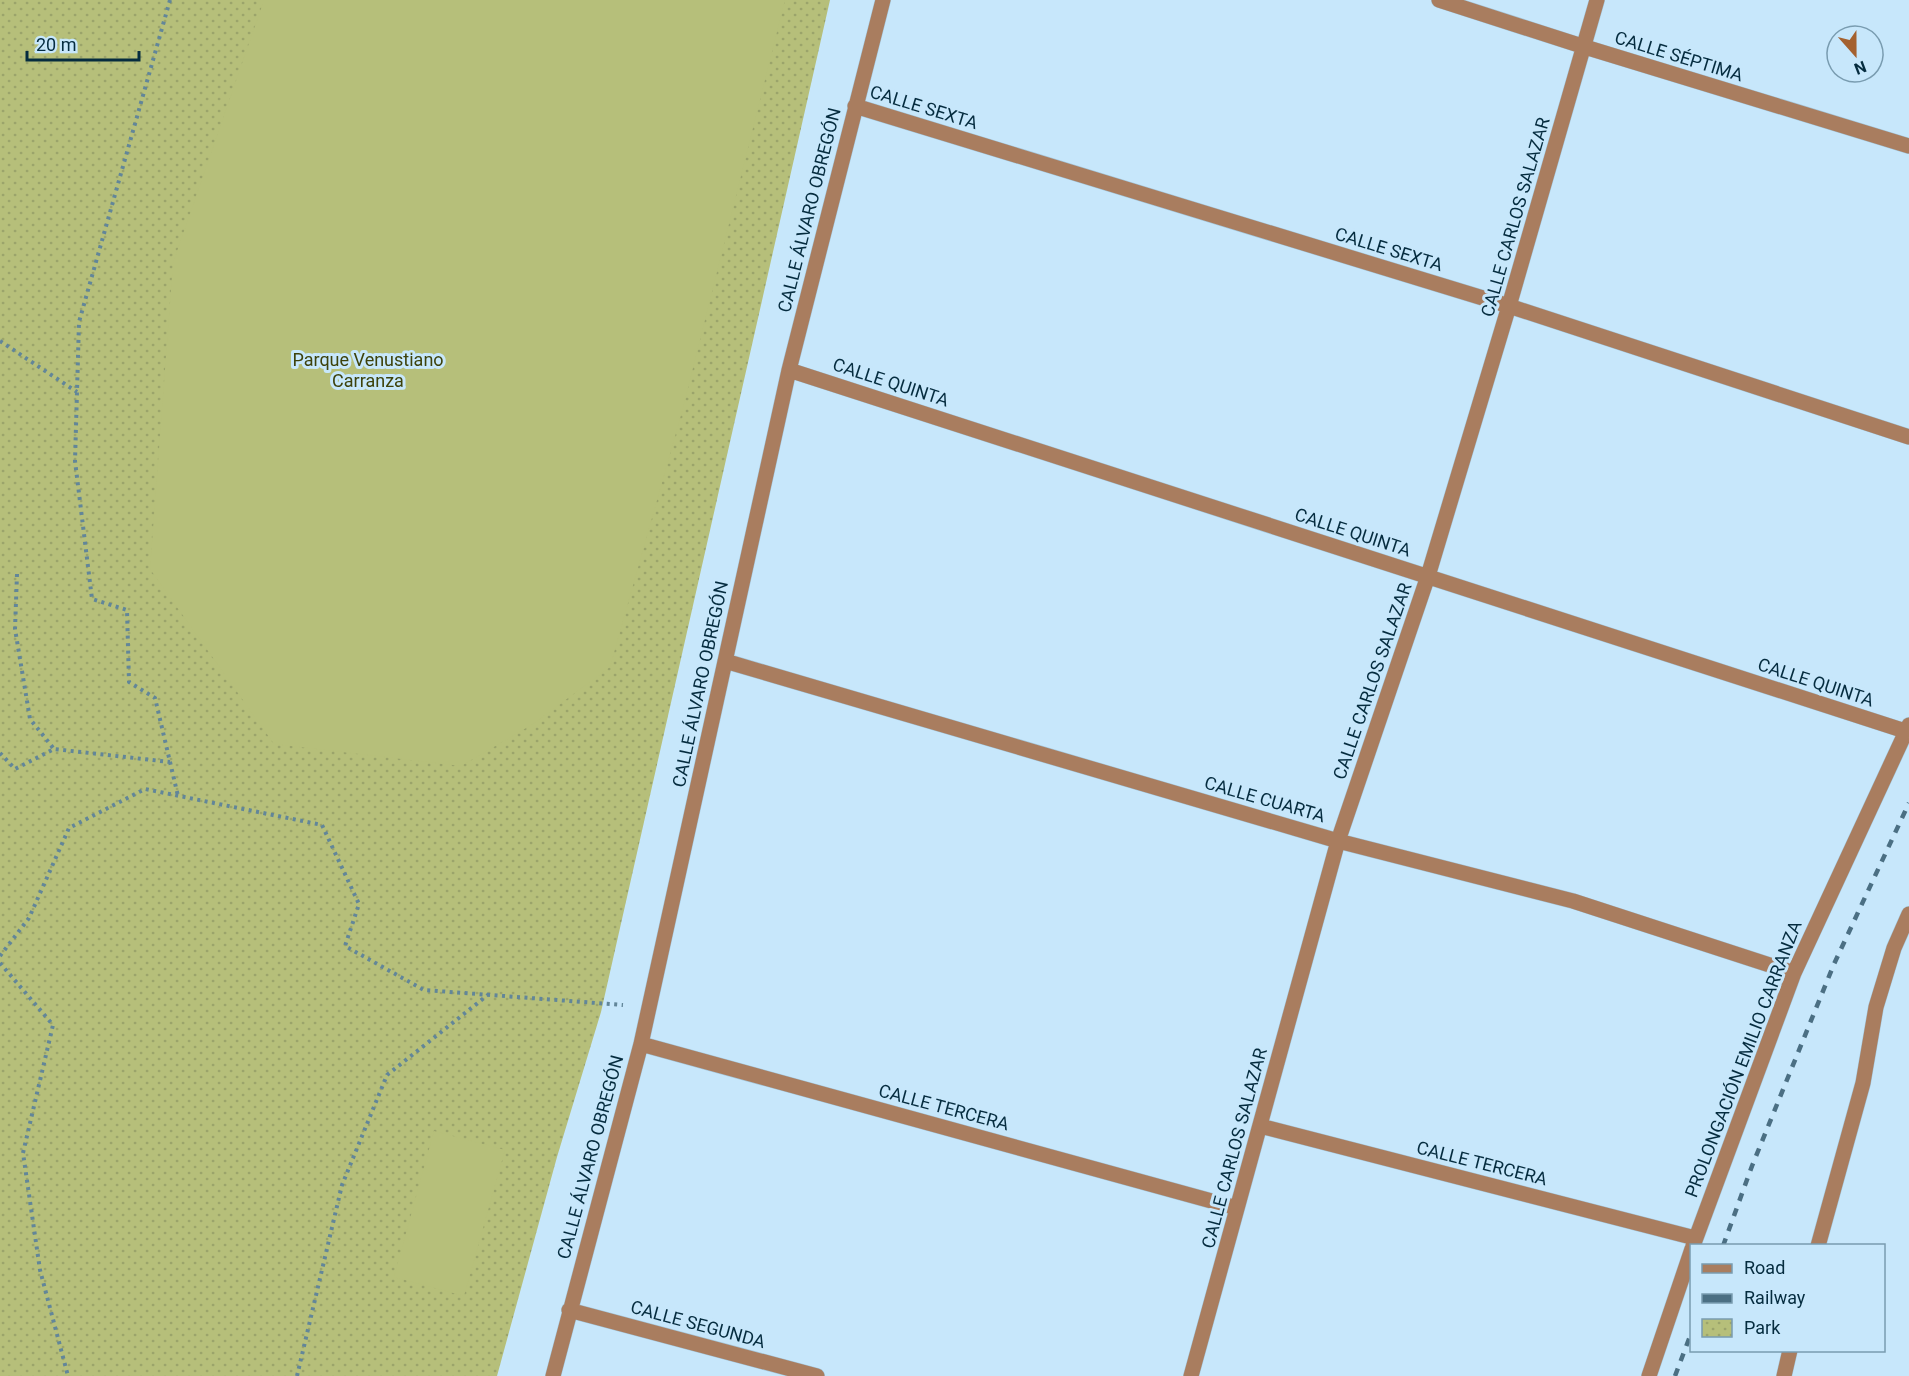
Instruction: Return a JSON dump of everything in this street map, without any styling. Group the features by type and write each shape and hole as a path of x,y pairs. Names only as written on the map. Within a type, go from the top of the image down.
{"street":[{"name":"CALLE ÁLVARO OBREGÓN","path":"553,1376 641,1044 789,370 883,0"},
{"name":"CALLE SÉPTIMA","path":"1439,0 1909,146"},
{"name":"CALLE CARLOS SALAZAR","path":"1191,1376 1338,841 1428,576 1597,0"},
{"name":"CALLE SEXTA","path":"855,106 1509,306 1909,437"},
{"name":"CALLE QUINTA","path":"789,370 1907,728"},
{"name":"CALLE CUARTA","path":"725,661 1338,841 1573,901 1794,973"},
{"name":"PROLONGACIÓN EMILIO CARRANZA","path":"1693,1244 1794,973 1907,728"},
{"path":"1818,1244 1863,1083 1876,1007 1894,948 1909,914"},
{"name":"CALLE TERCERA","path":"641,1044 1237,1208"},
{"name":"CALLE TERCERA","path":"1260,1125 1693,1244"},
{"name":"PROLONGACIÓN EMILIO CARRANZA","path":"1649,1376 1690,1253"},
{"name":"CALLE SEGUNDA","path":"569,1310 817,1376"},
{"path":"1784,1376 1790,1352"}],"path":[{"path":"170,0 79,322 75,461 92,598 127,610 129,682 155,698 178,796"},
{"path":"0,341 77,392"},
{"path":"17,574 15,629 30,719 54,749"},
{"path":"0,753 15,769 54,749 170,762"},
{"path":"0,956 29,918 69,828 145,789 322,825 359,904 345,946 424,990 648,1008"},
{"path":"0,963 53,1025 23,1153 40,1270 68,1376"},
{"path":"297,1376 342,1185 387,1075 489,994"}],"green space":[{"name":"Parque Venustiano Carranza","path":"0,0 830,0 601,1012 557,1157 497,1376 0,1376"},
{"path":"264,0 785,0 683,408 610,667 533,724 461,766 274,744 150,569 173,263"},
{"path":"434,1131 505,1150 464,1296 394,1277"}],"railway":[{"path":"1724,1244 1752,1166 1834,964 1909,803"},
{"path":"1675,1376 1690,1336"}]}
